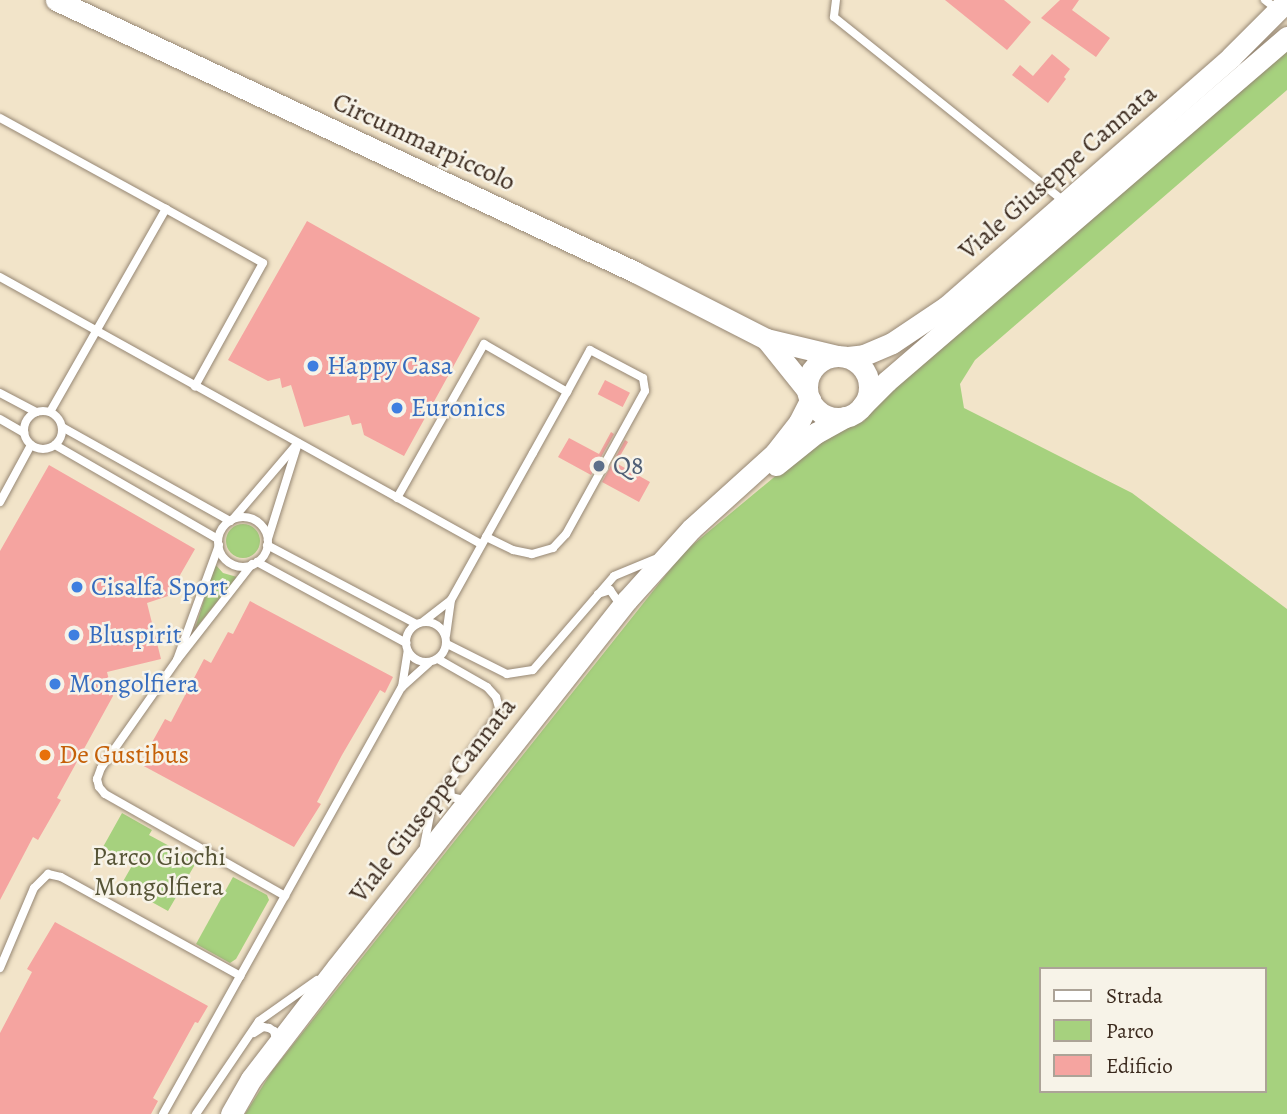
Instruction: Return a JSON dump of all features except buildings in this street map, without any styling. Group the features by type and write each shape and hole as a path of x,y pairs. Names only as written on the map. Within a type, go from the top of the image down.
{"street":[{"name":"Circummarpiccolo","path":"56,0 635,272 766,338 842,356"},
{"name":"Viale Giuseppe Cannata","path":"842,356 864,355 917,328 1231,57 1277,4"},
{"name":"Viale Giuseppe Cannata","path":"691,529 816,433 853,411 1287,37"},
{"name":"Circummarpiccolo","path":"766,338 808,395"},
{"path":"842,356 856,362 867,378 869,388 853,411 825,415 808,395 811,370 818,363 842,356"},
{"name":"Viale Giuseppe Cannata","path":"231,1114 251,1079 337,967 620,609 691,529 775,453 799,422 808,395"}],"lane":[{"path":"836,0 834,18 1065,202"},
{"path":"0,118 263,263 195,386"},
{"path":"50,412 166,209"},
{"path":"0,277 397,498 484,541 532,554 552,548 566,534 645,391 643,378 590,350 567,392 484,541 451,600 446,639 433,661 401,687"},
{"path":"397,498 484,344 567,392"},
{"path":"0,393 36,412 50,412"},
{"path":"24,433 26,420 36,412"},
{"path":"50,412 62,427 232,520 254,520 264,528 267,542"},
{"path":"0,419 24,433 31,445 43,449 55,445 61,437 62,427"},
{"path":"177,660 218,542 232,520 298,443"},
{"path":"285,896 105,794 97,779 108,757 177,660 255,563 267,542 298,443"},
{"path":"0,502 31,445"},
{"path":"55,445 218,542 230,563 243,566 255,563 407,647 416,660 433,661 487,687 496,697 499,708 496,718 432,805 419,861"},
{"path":"267,542 420,623 436,624 446,639 507,674 533,670 614,576 668,554"},
{"path":"596,595 610,590 617,595 620,609"},
{"path":"163,1114 401,687 408,632 451,600"},
{"path":"452,778 448,793 451,797 462,801 471,795"},
{"path":"0,968 29,899 48,874 61,877 240,976"},
{"path":"196,1114 242,1045 268,1013 337,967"},
{"path":"242,1045 263,1027 274,1031 276,1047"}],"green space":[{"path":"1287,46 1287,90 975,360 960,384 964,408 1132,493 1287,609 1287,1114 245,1114 272,1071 684,552 826,434 864,421 896,382"},
{"path":"243,524 255,529 260,541 255,553 243,558 231,553 226,541 231,529"},
{"path":"215,564 223,573 237,577 195,629"},
{"name":"Parco Giochi Mongolfiera","path":"122,813 152,830 149,835 197,861 168,911 121,885 133,864 103,847"},
{"path":"233,877 267,895 269,900 236,959 230,963 196,944"}],"place":[{"name":"Happy Casa","path":"313,366"},
{"name":"Euronics","path":"397,408"},
{"name":"Q8","path":"599,466"},
{"name":"Cisalfa Sport","path":"77,587"},
{"name":"Bluspirit","path":"74,635"},
{"name":"Mongolfiera","path":"55,684"},
{"name":"De Gustibus","path":"45,755"}]}
